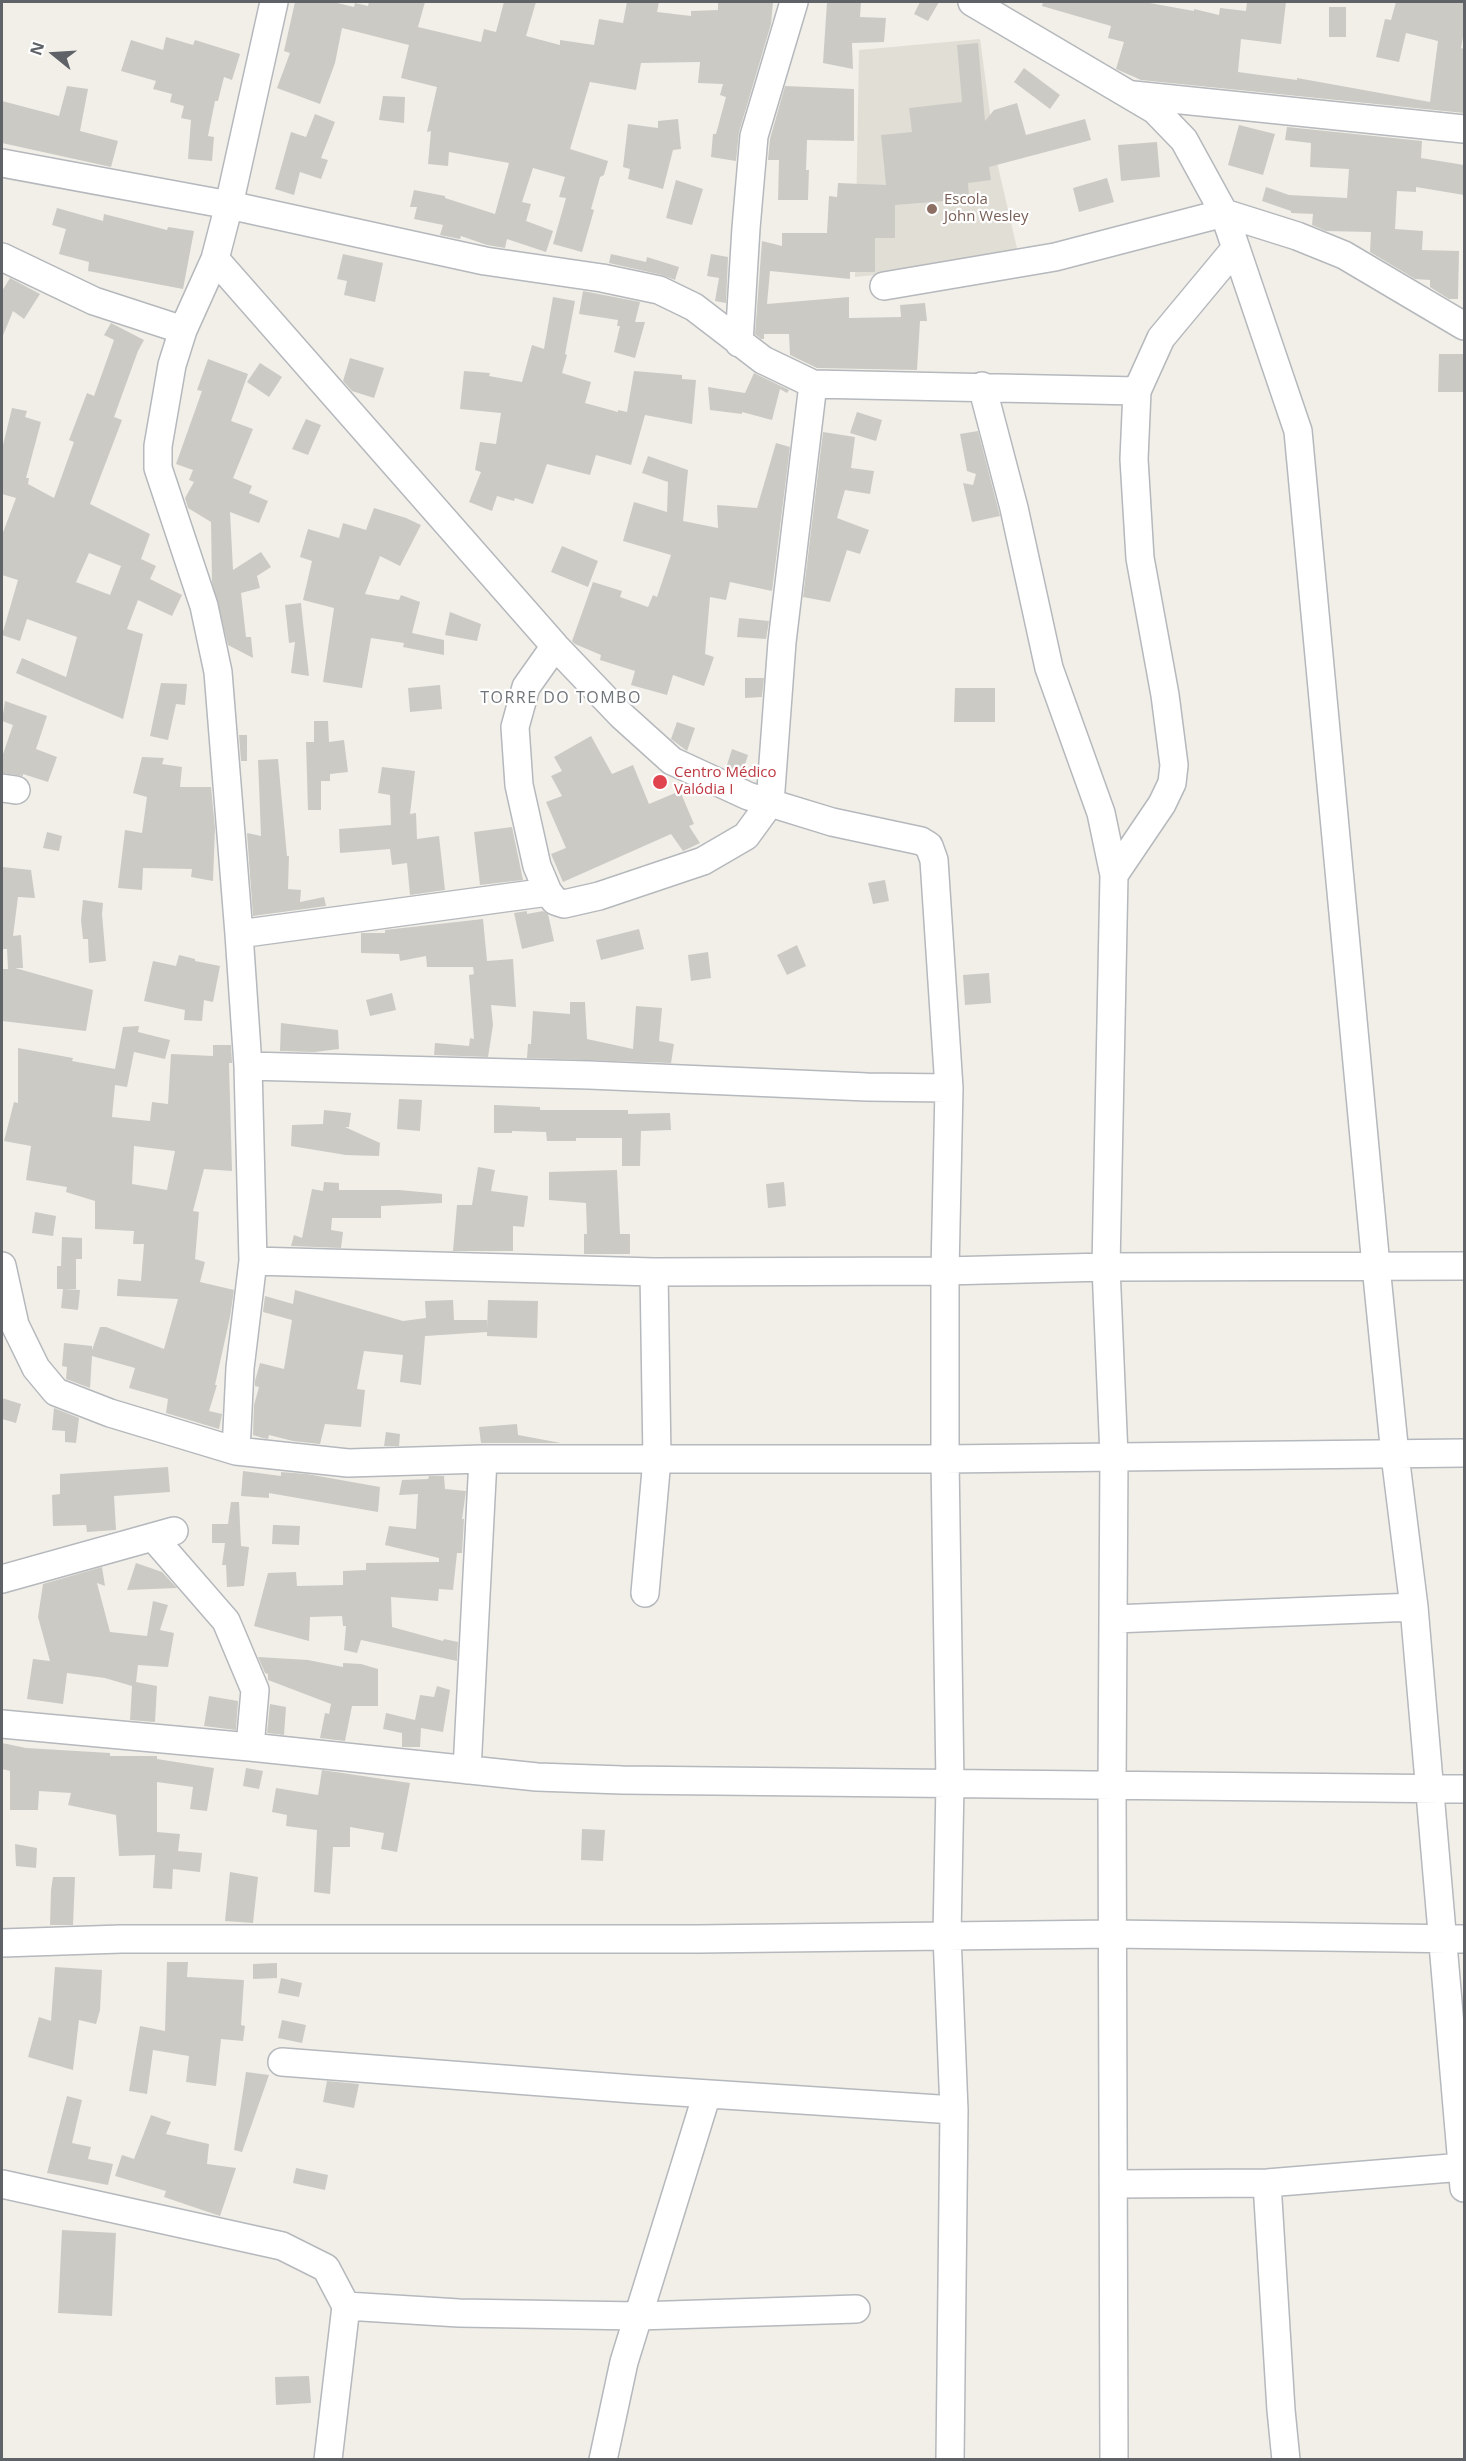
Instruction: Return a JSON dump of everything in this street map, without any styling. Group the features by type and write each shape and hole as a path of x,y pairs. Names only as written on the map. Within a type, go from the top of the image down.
{"street":[{"path":"236,1451 240,1368 253,1261 248,1066 239,934 218,672 204,606 158,468 158,446 172,365 183,330 215,260 230,205 274,2"},
{"path":"739,343 754,136 794,2"},
{"path":"972,2 1155,110 1184,140 1224,213 1298,431 1395,1455 1414,1607 1430,1788 1453,1939 1464,2178 1114,2184"},
{"path":"1126,94 1464,129"},
{"path":"2,163 230,205 486,261 602,278 659,290 694,307 763,360 813,384 1137,391"},
{"path":"884,286 1055,257 1224,213 1297,236 1344,255 1464,326"},
{"path":"1114,875 1162,804 1172,783 1174,765 1165,695 1140,558 1134,459 1137,391 1161,338 1235,249"},
{"path":"2,257 94,302 183,330"},
{"path":"215,260 555,646 621,715 672,761 770,803 832,822 921,841 929,846 934,860 949,1088 945,1271 945,1459 950,1785 946,1935 954,2110 950,2460"},
{"path":"555,646 526,687 515,726 519,785 537,866 548,892 555,901 564,904 599,896 703,861 746,836 770,803 782,642 813,384"},
{"path":"982,386 1014,508 1049,668 1101,813 1114,875 1106,1267 1114,1456 1112,1786 1114,2460"},
{"path":"239,934 548,892"},
{"path":"248,1066 949,1088"},
{"path":"253,1261 654,1272 1464,1266"},
{"path":"645,1593 657,1459 654,1272"},
{"path":"3,1283 15,1325 36,1368 56,1392 110,1413 236,1451 348,1463 483,1459 945,1459 1464,1454"},
{"path":"467,1770 483,1459"},
{"path":"2,1579 163,1534 226,1621 255,1690 250,1747"},
{"path":"1114,1619 1414,1607"},
{"path":"2,1724 537,1777 950,1785 1464,1789"},
{"path":"2,1943 121,1939 698,1939 1113,1934 1453,1939"},
{"path":"282,2062 954,2110"},
{"path":"603,2460 624,2362 707,2094"},
{"path":"1267,2183 1286,2460"},
{"path":"2,2184 282,2246 326,2268 346,2306 328,2460"},
{"path":"346,2306 459,2313 638,2316 856,2310"}],"shaded area":[{"name":"Escola John Wesley","path":"980,39 996,158 1020,261 855,277 859,50"}],"building":[{"path":"295,2 333,2 354,7 355,3 368,6 369,2 425,2 418,27 481,42 484,29 496,32 504,2 536,2 526,36 560,45 560,40 594,45 599,19 623,23 627,2 659,2 657,12 691,16 691,11 718,10 718,2 773,2 771,24 739,132 736,161 711,157 713,134 716,134 726,97 720,95 723,84 698,83 700,62 641,63 636,90 590,82 570,149 608,161 604,175 600,177 591,209 594,210 582,252 553,244 566,198 559,197 565,177 533,168 522,202 531,204 526,221 553,231 546,252 507,239 505,248 487,245 461,236 460,239 440,235 443,225 414,219 417,207 410,207 414,190 445,196 445,198 495,214 509,163 449,152 448,166 428,164 431,131 427,132 437,87 401,78 409,45 342,28 335,63 320,104 277,88 290,53 284,51"},
{"path":"827,2 861,2 860,17 886,18 884,42 852,43 853,69 823,63"},
{"path":"920,2 939,2 928,21 914,14"},
{"path":"1043,2 1144,2 1219,15 1220,8 1246,11 1247,2 1286,2 1281,44 1241,39 1238,72 1297,80 1297,78 1430,102 1438,41 1406,33 1399,62 1376,57 1385,19 1391,20 1396,2 1464,2 1464,32 1461,48 1464,49 1464,113 1141,80 1116,69 1124,42 1108,38 1111,26 1042,6"},
{"path":"1329,7 1346,7 1346,37 1329,37"},
{"path":"166,37 193,45 195,40 240,54 232,80 224,77 218,101 215,101 208,136 214,137 212,161 188,159 191,120 181,118 184,106 170,102 172,94 153,89 156,81 121,71 131,40 163,50"},
{"path":"978,43 985,121 994,110 1017,103 1026,135 1085,119 1091,140 989,167 991,180 968,183 969,199 895,205 895,238 875,238 875,272 850,272 850,279 770,271 767,304 849,297 849,318 901,317 900,305 925,303 927,321 920,321 917,370 817,368 790,355 789,334 764,334 764,339 761,339 755,334 762,241 782,246 782,233 827,233 829,196 837,197 838,183 886,185 881,135 912,132 909,108 962,102 957,45"},
{"path":"1024,68 1060,95 1050,109 1014,82"},
{"path":"67,86 88,89 80,131 118,141 111,167 2,143 2,101 59,116"},
{"path":"785,86 854,89 854,141 807,140 808,200 778,200 779,160 768,160 770,139"},
{"path":"383,96 405,97 404,123 379,120"},
{"path":"315,114 335,122 321,158 328,160 321,179 300,172 294,195 275,189 291,132 306,137"},
{"path":"678,119 681,149 673,150 663,189 628,179 630,169 623,167 628,124 658,128 658,121"},
{"path":"1239,125 1275,134 1263,175 1228,165"},
{"path":"1287,127 1422,141 1421,158 1464,165 1464,195 1416,187 1416,192 1397,191 1395,229 1423,231 1422,250 1459,251 1458,299 1449,299 1430,287 1430,280 1415,279 1370,252 1371,232 1326,231 1312,225 1313,214 1291,213 1291,211 1262,201 1266,187 1289,195 1347,198 1349,169 1310,167 1311,143 1285,140"},
{"path":"1157,142 1160,177 1121,181 1118,145"},
{"path":"1107,178 1114,202 1079,212 1073,188"},
{"path":"676,180 703,189 692,225 666,218"},
{"path":"57,208 103,221 104,214 167,230 168,227 194,231 183,289 88,271 89,262 59,254 66,229 52,225"},
{"path":"343,254 383,263 375,302 344,295 347,281 337,279"},
{"path":"611,254 646,262 647,257 679,267 675,280 609,263"},
{"path":"711,254 728,257 726,303 715,301 719,278 707,276"},
{"path":"10,278 40,294 24,319 13,311 2,338 2,291"},
{"path":"583,291 640,302 635,322 645,322 635,358 614,352 620,326 617,326 618,320 579,314"},
{"path":"553,297 575,301 562,373 591,382 585,403 618,412 618,410 627,412 634,371 682,375 682,379 696,380 692,424 645,415 631,465 596,455 590,475 547,464 533,504 515,498 514,501 497,496 492,511 469,502 481,472 475,470 480,442 496,444 501,413 460,409 464,371 490,373 489,376 522,382 532,345 544,349"},
{"path":"111,323 144,340 114,417 122,420 90,504 150,534 141,559 156,566 150,579 182,595 172,616 138,600 127,629 143,634 123,719 16,673 22,658 66,677 77,637 27,619 20,641 2,635 18,580 2,575 2,535 16,498 2,494 2,449 12,408 27,411 25,417 41,422 26,478 29,478 28,484 54,498 74,442 69,440 87,393 94,396 114,340 104,335","holes":["89,553 121,566 110,595 76,582"]},
{"path":"1439,354 1464,354 1464,392 1438,392"},
{"path":"350,358 384,368 374,398 352,391 343,381"},
{"path":"208,359 248,374 231,421 253,429 233,478 252,486 249,493 268,501 259,523 230,512 233,570 261,552 271,567 257,576 260,588 241,593 246,637 251,637 253,658 228,645 212,582 211,522 188,508 185,498 194,482 189,480 193,470 176,464 202,391 197,390"},
{"path":"260,363 282,377 269,397 247,382"},
{"path":"754,373 789,390 787,393 780,389 772,420 742,412 742,414 710,410 708,387 745,393"},
{"path":"857,412 882,420 876,441 850,433"},
{"path":"306,419 321,425 308,455 292,449"},
{"path":"978,431 1000,516 972,522 963,483 973,485 976,474 967,471 960,434"},
{"path":"823,432 855,437 851,468 874,471 870,494 845,490 837,518 869,530 860,554 847,550 830,602 803,597"},
{"path":"776,443 790,447 772,591 730,582 726,600 710,597 705,654 714,657 704,686 673,675 667,695 631,685 635,671 600,660 601,655 572,641 593,582 622,591 620,597 648,607 653,595 657,597 671,555 623,541 634,502 667,512 668,482 642,473 648,456 688,470 683,521 718,528 717,505 757,508"},
{"path":"374,508 421,525 400,566 380,556 365,594 399,600 401,595 420,602 412,633 444,640 444,655 403,647 404,643 371,638 362,688 323,682 334,608 303,600 312,561 300,557 308,529 339,538 343,523 366,530"},
{"path":"562,546 598,561 588,587 551,572"},
{"path":"301,603 309,676 291,673 295,642 289,643 285,605"},
{"path":"450,612 481,624 477,641 445,635"},
{"path":"739,618 769,621 766,639 737,637"},
{"path":"745,678 764,678 762,697 745,698"},
{"path":"161,683 187,684 185,705 176,704 168,740 150,736"},
{"path":"440,685 442,709 410,712 408,688"},
{"path":"955,688 995,688 995,722 954,722"},
{"path":"5,701 47,716 36,749 57,757 48,782 23,774 23,776 2,773 2,757 13,725 2,721"},
{"path":"314,721 328,721 329,742 344,740 348,772 330,774 330,781 321,781 321,810 308,810 306,742 314,742"},
{"path":"677,722 695,728 687,751 671,739"},
{"path":"239,735 247,735 247,761 241,761"},
{"path":"591,736 612,774 633,765 649,804 680,791 694,824 689,826 700,843 683,851 671,834 563,882 551,854 566,848 546,802 562,796 551,776 562,771 554,757"},
{"path":"732,749 748,755 742,774 726,768"},
{"path":"142,757 164,758 162,764 182,767 180,787 211,787 215,828 213,881 191,877 192,869 143,868 142,890 118,888 125,830 142,833 147,797 133,793"},
{"path":"278,759 287,856 289,856 288,889 301,890 300,902 324,897 326,906 253,916 247,833 261,836 258,760"},
{"path":"382,767 415,771 410,814 416,813 417,839 439,836 445,890 410,895 407,863 392,865 390,849 340,853 339,829 391,825 390,795 378,793"},
{"path":"512,827 523,880 480,885 474,832"},
{"path":"47,832 62,836 59,851 43,848"},
{"path":"2,867 31,870 35,898 18,897 13,936 21,935 23,968 15,968 93,990 86,1031 2,1021 2,969 8,969 7,949 2,949"},
{"path":"885,880 889,901 873,904 868,883"},
{"path":"83,900 103,903 106,961 89,963 88,939 83,939 81,920"},
{"path":"527,911 527,914 543,911 548,914 554,941 522,949 514,913"},
{"path":"483,919 487,961 513,959 516,1007 491,1005 493,1025 488,1057 434,1055 435,1043 469,1046 470,1038 474,1039 469,975 474,974 473,967 427,967 426,956 400,961 399,954 361,953 361,933 385,933 385,930"},
{"path":"639,929 644,949 601,960 596,940"},
{"path":"797,945 806,966 787,975 777,955"},
{"path":"708,952 711,978 691,981 688,955"},
{"path":"179,955 220,966 213,1002 204,1000 202,1021 184,1020 185,1010 144,1001 153,961 176,966"},
{"path":"989,973 991,1003 965,1005 963,975"},
{"path":"392,993 396,1010 370,1016 366,1000"},
{"path":"570,1002 585,1002 587,1039 633,1049 636,1006 662,1008 659,1041 674,1044 671,1063 527,1058 528,1044 531,1044 533,1011 570,1014"},
{"path":"281,1023 338,1030 339,1049 314,1052 280,1051"},
{"path":"139,1026 138,1032 170,1040 165,1059 134,1052 127,1087 115,1085 112,1117 150,1121 152,1102 168,1104 171,1054 213,1056 213,1045 231,1045 232,1063 229,1063 232,1171 204,1169 193,1211 199,1212 195,1259 205,1262 200,1282 234,1290 215,1385 217,1385 209,1411 222,1414 219,1429 166,1413 168,1399 129,1388 135,1368 92,1356 90,1388 66,1379 67,1367 62,1366 64,1343 92,1346 92,1350 100,1327 106,1327 164,1349 178,1299 117,1296 118,1279 141,1281 144,1244 133,1244 134,1231 95,1229 95,1201 66,1192 67,1187 26,1180 31,1146 4,1141 14,1102 18,1103 18,1048 73,1058 72,1061 115,1069 123,1027","holes":["134,1146 175,1151 167,1190 132,1184"]},
{"path":"399,1099 422,1100 420,1131 397,1129"},
{"path":"494,1105 540,1107 540,1110 628,1110 628,1114 670,1113 671,1130 641,1131 640,1166 622,1166 622,1138 576,1138 576,1141 547,1141 546,1132 494,1133"},
{"path":"324,1110 351,1113 349,1127 345,1127 380,1143 379,1156 346,1155 291,1146 292,1125 323,1124"},
{"path":"478,1167 495,1170 491,1191 528,1196 524,1227 513,1226 513,1251 453,1251 457,1205 472,1205"},
{"path":"617,1170 620,1234 630,1234 630,1254 584,1254 584,1234 587,1234 586,1203 549,1200 549,1172"},
{"path":"324,1182 339,1183 339,1190 399,1190 442,1194 442,1203 381,1206 381,1218 332,1218 331,1230 343,1232 341,1248 291,1246 294,1235 302,1238 312,1189 323,1191"},
{"path":"784,1182 786,1206 768,1208 766,1184"},
{"path":"35,1212 56,1216 53,1236 32,1233"},
{"path":"62,1237 82,1238 82,1259 76,1259 76,1289 64,1289 80,1290 78,1310 61,1308 63,1289 57,1289 57,1266 61,1266"},
{"path":"295,1290 403,1321 426,1318 425,1301 453,1300 454,1320 487,1320 487,1329 488,1300 538,1301 537,1338 487,1336 487,1332 425,1336 421,1385 400,1382 403,1355 364,1351 357,1389 365,1390 361,1427 325,1424 320,1444 269,1435 268,1439 263,1438 253,1435 254,1405 259,1387 255,1386 255,1381 260,1363 284,1369 292,1320 263,1312 265,1296 293,1304"},
{"path":"2,1398 21,1404 16,1423 2,1419"},
{"path":"54,1408 79,1418 76,1443 65,1442 65,1431 52,1430"},
{"path":"517,1424 518,1435 561,1443 481,1443 479,1427"},
{"path":"386,1432 400,1434 399,1446 384,1446"},
{"path":"168,1467 170,1492 114,1496 116,1530 87,1532 86,1525 53,1526 52,1495 60,1494 60,1474"},
{"path":"243,1471 281,1476 281,1472 307,1474 380,1487 378,1512 269,1493 269,1498 241,1496"},
{"path":"429,1476 444,1476 445,1489 466,1491 462,1519 464,1519 462,1553 457,1553 453,1590 439,1589 438,1601 391,1597 392,1627 443,1641 444,1639 458,1642 457,1661 361,1640 357,1653 344,1650 346,1626 343,1626 342,1616 310,1617 309,1641 254,1626 268,1573 296,1572 297,1586 343,1585 343,1571 366,1570 366,1563 439,1562 439,1558 385,1545 389,1526 416,1529 418,1494 399,1495 402,1480 428,1479"},
{"path":"231,1502 239,1502 241,1546 249,1547 244,1586 227,1587 226,1565 222,1565 225,1543 212,1543 212,1524 228,1524"},
{"path":"273,1525 300,1526 299,1545 272,1544"},
{"path":"136,1563 162,1572 177,1588 127,1590"},
{"path":"102,1567 105,1586 97,1583 110,1632 147,1636 153,1601 168,1605 160,1630 174,1633 168,1667 138,1665 136,1682 157,1686 155,1722 130,1720 132,1686 105,1678 67,1673 63,1704 27,1699 33,1659 50,1661 38,1617 43,1584"},
{"path":"258,1657 308,1660 343,1667 343,1663 361,1664 378,1669 378,1706 352,1706 345,1741 320,1738 325,1713 329,1714 331,1704 268,1680 268,1674 265,1673"},
{"path":"437,1686 450,1690 443,1732 421,1728 420,1747 402,1747 402,1733 383,1729 386,1713 415,1720 420,1695 434,1697"},
{"path":"209,1696 238,1701 236,1730 204,1726"},
{"path":"270,1704 286,1707 284,1735 267,1733"},
{"path":"2,1743 26,1748 110,1753 110,1756 157,1756 157,1759 214,1768 207,1811 190,1809 193,1787 157,1782 157,1832 180,1834 178,1851 202,1853 200,1872 173,1869 172,1889 153,1888 155,1855 119,1856 116,1815 68,1805 71,1793 39,1791 38,1810 10,1810 10,1771 2,1769"},
{"path":"246,1768 263,1771 259,1789 243,1786"},
{"path":"322,1770 410,1783 397,1852 381,1849 384,1833 350,1827 350,1847 333,1847 330,1894 314,1892 317,1830 286,1826 287,1815 272,1812 276,1788 318,1795"},
{"path":"582,1829 605,1830 603,1861 581,1860"},
{"path":"15,1844 37,1848 36,1868 16,1866"},
{"path":"230,1872 258,1877 253,1923 225,1921"},
{"path":"53,1877 75,1877 73,1925 50,1925"},
{"path":"167,1962 188,1962 187,1977 244,1980 241,2025 245,2026 243,2041 221,2039 216,2086 186,2082 189,2056 153,2050 147,2094 129,2091 140,2026 165,2031"},
{"path":"277,1963 277,1978 253,1979 253,1964"},
{"path":"55,1967 102,1970 100,2010 96,2024 79,2020 73,2070 28,2057 39,2017 51,2021"},
{"path":"281,1978 302,1983 299,1997 278,1993"},
{"path":"282,2020 306,2025 302,2043 278,2038"},
{"path":"246,2072 269,2075 242,2152 234,2150"},
{"path":"327,2081 359,2084 354,2108 323,2102"},
{"path":"67,2096 82,2100 72,2143 91,2147 88,2159 113,2164 108,2185 47,2173"},
{"path":"151,2115 171,2122 166,2134 209,2144 207,2164 236,2168 220,2216 164,2197 166,2191 115,2176 122,2155 134,2159"},
{"path":"296,2168 328,2175 325,2190 293,2183"},
{"path":"62,2230 116,2233 112,2316 58,2313"},
{"path":"309,2376 311,2403 276,2405 275,2377"}],"place":[{"name":"Escola John Wesley","path":"932,209"},
{"name":"Centro Médico Valódia I","path":"660,782"}],"district":[{"name":"TORRE DO TOMBO","path":"561,698"}]}
